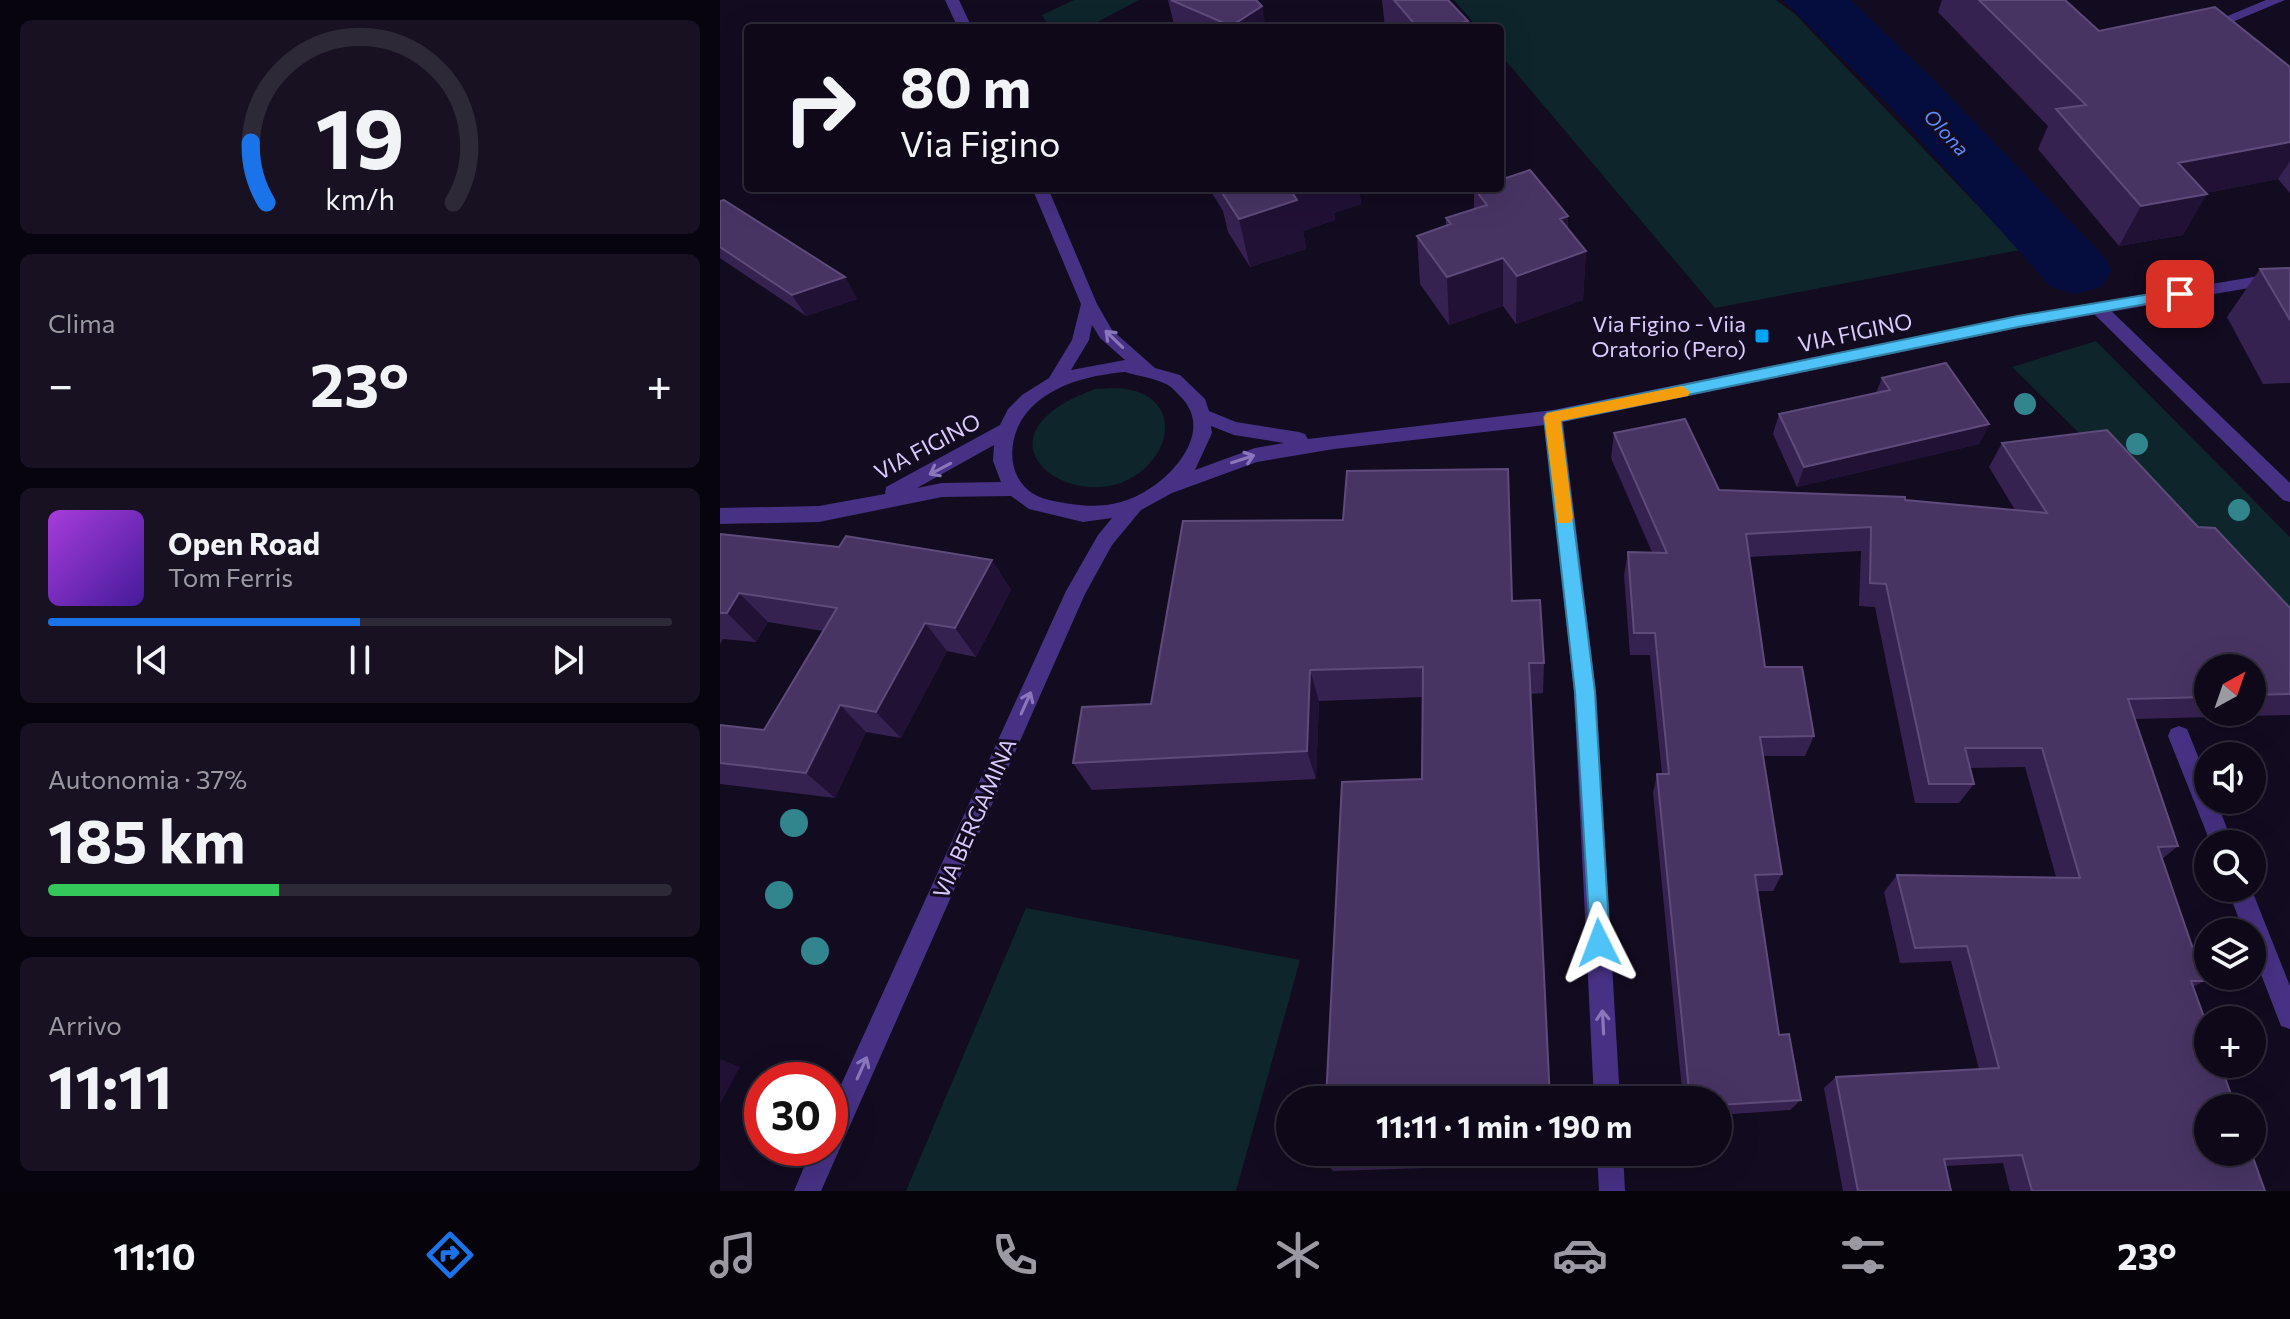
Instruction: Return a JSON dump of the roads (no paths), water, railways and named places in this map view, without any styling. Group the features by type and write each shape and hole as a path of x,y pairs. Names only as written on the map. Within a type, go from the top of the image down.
{"street":[{"path":"952,0 963,24"},
{"path":"2225,20 2278,0"},
{"path":"1042,192 1089,304 1106,334 1146,368"},
{"name":"VIA FIGINO","path":"1170,486 1255,455 1334,442 1553,417 2098,308 2290,276"},
{"path":"1055,383 1080,340 1089,304"},
{"path":"2098,308 2290,495"},
{"path":"1109,366 1146,368 1165,374 1185,386 1197,400 1203,416 1201,444 1195,459 1170,486 1134,505 1101,514 1077,515 1052,511 1025,499 1002,465 1002,446 1007,429 1029,400 1055,383 1109,366"},
{"name":"VIA FIGINO","path":"1203,416 1274,438 1334,442"},
{"path":"1553,417 1585,692 1606,1086"},
{"name":"VIA FIGINO","path":"868,505 942,469 1007,429"},
{"name":"VIA FIGINO","path":"720,516 819,514 942,490 1016,489"},
{"name":"VIA BERGAMINA","path":"848,1099 1076,591 1105,540 1134,505"},
{"path":"2179,736 2216,830"},
{"path":"2245,902 2290,1017"},
{"path":"807,1191 818,1166"},
{"path":"1611,1166 1612,1191"}],"waterway":[{"name":"Olona","path":"1812,0 1829,11 1910,91 2076,270"}],"place":[{"name":"Via Figino - Viia Oratorio (Pero)","path":"1762,336"}]}
